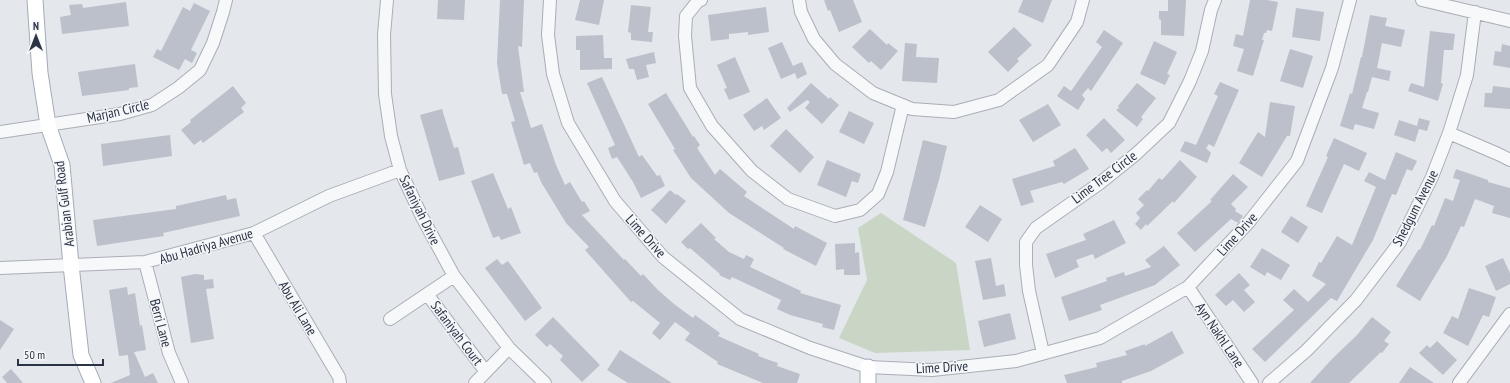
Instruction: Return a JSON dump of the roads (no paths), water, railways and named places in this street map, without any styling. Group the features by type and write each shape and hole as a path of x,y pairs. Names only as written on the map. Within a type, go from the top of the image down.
{"main road":[{"name":"Arabian Gulf Road","path":"35,0 40,73 48,125 62,165 81,355 93,383"},
{"path":"868,367 868,383"}],"street":[{"name":"Marjan Circle","path":"0,132 120,114 152,105 178,88 200,70 213,43 226,0"},
{"name":"Safaniyah Drive","path":"387,0 384,35 385,94 391,136 400,170 422,218 454,276 509,348 545,383"},
{"name":"Lime Drive","path":"550,0 548,35 553,74 568,123 615,201 663,257 740,319 810,348 868,367 932,370 1016,361 1100,338 1188,287 1249,222 1297,161 1332,68 1350,0"},
{"path":"701,0 698,1 686,16 685,43 690,88 712,126 752,171 788,199 835,216 860,210 878,194 887,172 906,110"},
{"path":"799,0 801,12 814,39 835,64 873,93 906,110 954,112 999,100 1048,65 1077,22 1083,0"},
{"name":"Lime Tree Circle","path":"1043,353 1029,291 1026,265 1026,242 1036,228 1106,178 1136,154 1168,123 1190,81 1202,51 1211,10 1215,0"},
{"path":"1422,0 1510,20"},
{"name":"Shedgum Avenue","path":"1269,383 1306,351 1356,300 1400,242 1432,177 1449,133 1467,75 1475,12"},
{"path":"1449,133 1510,160"},
{"name":"Abu Hadriya Avenue","path":"0,268 145,262 254,234 329,196 400,170"},
{"name":"Abu Ali Lane","path":"254,234 339,377 340,383"},
{"name":"Berri Lane","path":"145,262 169,352 182,383"},
{"name":"Safaniyah Court","path":"390,319 454,276"},
{"name":"Ayn Nakhl Lane","path":"1188,287 1252,383"},
{"name":"Safaniyah Court","path":"427,294 486,372"},
{"path":"1459,383 1510,314"},
{"name":"Safaniyah Court","path":"475,383 509,348"}]}
